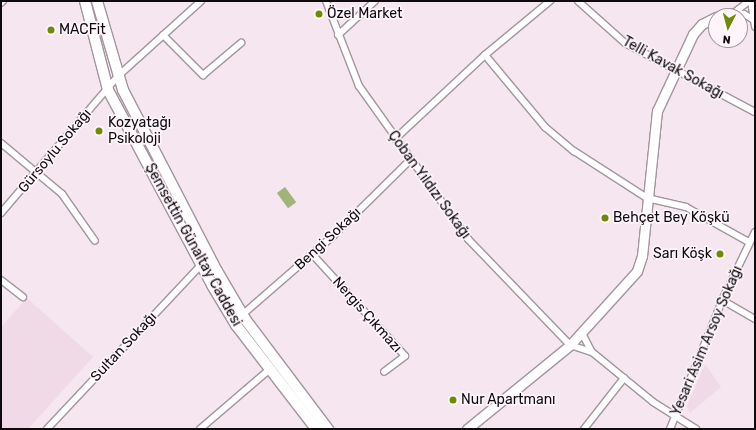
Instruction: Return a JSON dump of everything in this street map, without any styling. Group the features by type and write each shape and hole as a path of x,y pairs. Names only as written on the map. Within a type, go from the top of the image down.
{"main road":[{"name":"Şemsettin Günaltay Caddesi","path":"85,1 108,88 202,264 230,315 316,429"},
{"name":"Şemsettin Günaltay Caddesi","path":"97,1 118,76 189,219 242,315 328,429"}],"street":[{"name":"Gürsoylu Sokağı","path":"1,213 118,76 201,1"},
{"name":"Çoban Yıldızı Sokağı","path":"326,1 356,80 395,139 471,243 570,345"},
{"path":"338,35 375,1"},
{"path":"395,139 485,55 550,1"},
{"name":"Telli Kavak Sokağı","path":"578,1 621,40 674,70 755,112"},
{"path":"739,8 750,1 755,28"},
{"path":"748,16 754,20"},
{"path":"467,429 570,345 639,267 656,115 674,70 695,30 708,22"},
{"path":"163,35 203,75 241,42"},
{"path":"485,55 544,127 574,151 647,198 686,207 750,242"},
{"path":"1,143 38,171 66,199 95,241"},
{"name":"Bengi Sokağı","path":"242,315 312,254 410,160"},
{"name":"Yesari Asim Arsoy Sokağı","path":"670,429 722,300 755,232"},
{"name":"Nergis Çıkmazı","path":"312,254 405,356 384,372"},
{"name":"Sultan Sokağı","path":"47,429 202,264"},
{"path":"1,280 23,297"},
{"path":"722,300 755,320"},
{"path":"582,333 592,352"},
{"path":"570,345 592,352 676,417 696,429"},
{"path":"200,429 270,369"},
{"path":"584,429 624,378"}],"shaded area":[{"path":"285,187 296,202 288,208 277,193"},
{"path":"27,298 93,357 28,429 1,429 1,327"},
{"path":"705,364 721,387 690,413 687,406"}],"place":[{"name":"Özel Market","path":"319,14"},
{"name":"MACFit","path":"51,30"},
{"name":"Kozyatağı Psikoloji","path":"99,131"},
{"name":"Behçet Bey Köşkü","path":"605,218"},
{"name":"Sarı Köşk","path":"720,254"},
{"name":"Nur Apartmanı","path":"453,400"}]}
